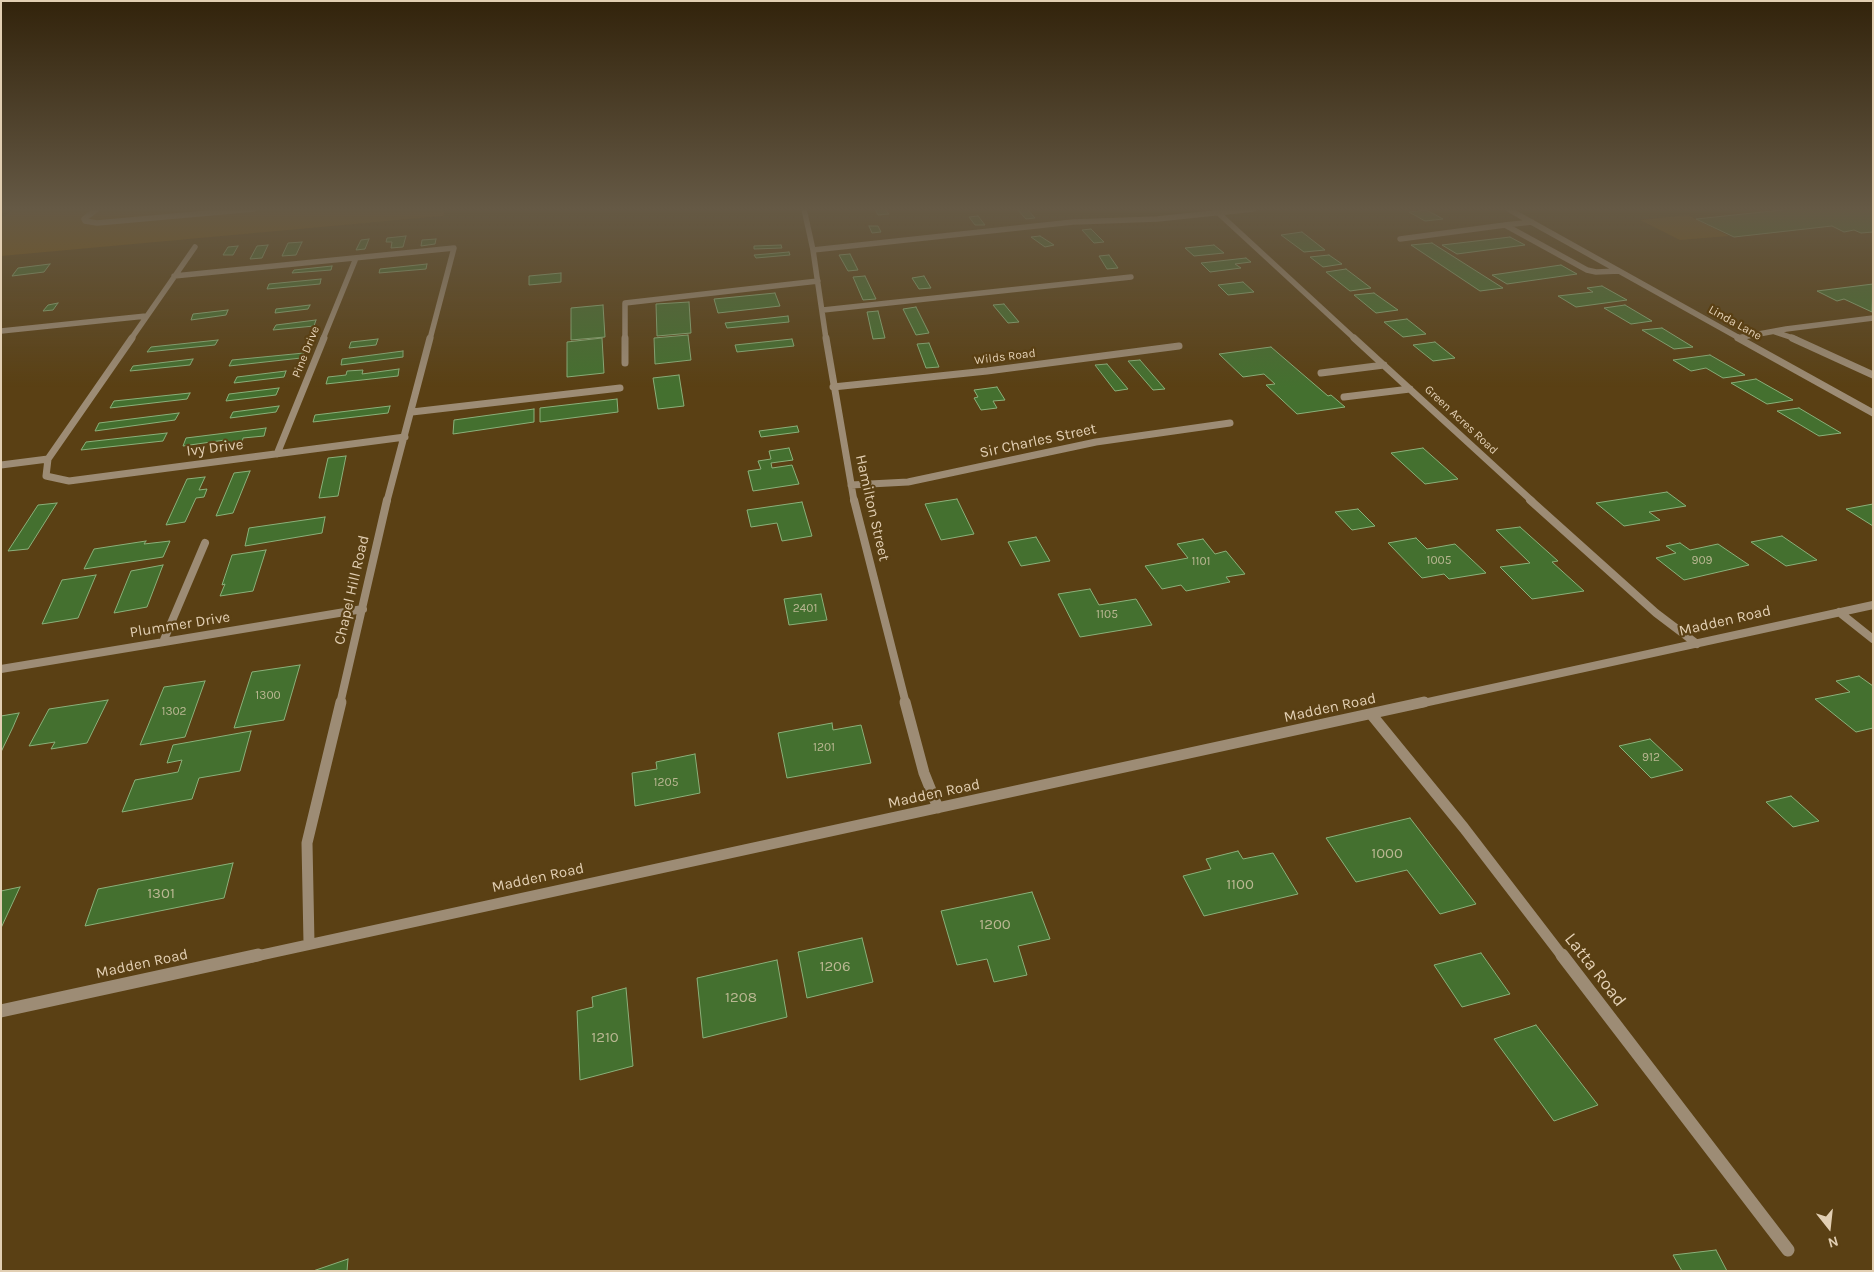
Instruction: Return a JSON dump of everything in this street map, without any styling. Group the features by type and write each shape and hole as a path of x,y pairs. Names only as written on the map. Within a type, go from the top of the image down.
{"street":[{"path":"1,465 48,459 180,268"},
{"path":"174,276 251,268"},
{"name":"Pine Drive","path":"277,454 352,268"},
{"name":"Chapel Hill Road","path":"309,943 307,843 378,538 449,268"},
{"name":"Hamilton Street","path":"816,268 833,386 858,521 924,773 938,808"},
{"name":"Green Acres Road","path":"1279,268 1656,614 1697,644"},
{"path":"1584,268 1596,272 1620,271"},
{"name":"Linda Lane","path":"1615,268 1873,413"},
{"path":"823,310 1131,276"},
{"path":"626,363 625,303 818,281"},
{"path":"1,331 146,316"},
{"path":"1738,338 1786,329 1873,318"},
{"path":"1774,332 1796,338 1873,376"},
{"name":"Wilds Road","path":"833,386 987,370 1179,346"},
{"path":"1321,373 1384,365"},
{"path":"412,412 620,388"},
{"path":"1344,397 1410,389"},
{"name":"Sir Charles Street","path":"851,485 908,482 1096,442 1230,423"},
{"name":"Ivy Drive","path":"48,459 46,476 69,481 405,437"},
{"path":"163,642 206,543"},
{"name":"Madden Road","path":"1,1011 1873,605"},
{"name":"Plummer Drive","path":"1,669 363,609"},
{"path":"1839,612 1873,639"},
{"name":"Latta Road","path":"1371,714 1464,828 1788,1250"}],"building":[{"path":"18,268 47,268 44,272 12,276"},
{"path":"331,268 331,270 292,273 294,270"},
{"path":"386,268 426,268 379,273 380,269"},
{"path":"847,268 857,268 858,270 848,271"},
{"path":"1206,268 1238,268 1210,272"},
{"path":"1446,268 1472,268 1503,288 1480,291"},
{"path":"1538,268 1567,268 1577,274 1507,284 1492,275"},
{"path":"1346,269 1371,288 1350,291 1326,272"},
{"path":"561,273 561,282 529,285 529,276"},
{"path":"865,276 876,299 863,300 853,277"},
{"path":"924,276 931,288 919,289 912,278"},
{"path":"321,279 320,284 267,289 269,284"},
{"path":"1243,282 1254,292 1228,295 1218,285"},
{"path":"1873,284 1872,312 1844,299 1837,301 1817,291"},
{"path":"1602,286 1627,300 1576,307 1558,296 1593,292 1587,288"},
{"path":"775,293 780,306 718,313 714,299"},
{"path":"1374,293 1398,310 1376,313 1354,295"},
{"path":"689,302 691,333 657,336 656,304"},
{"path":"58,303 53,310 43,311 48,305"},
{"path":"1004,304 1019,322 1008,323 993,305"},
{"path":"310,305 308,309 275,313 276,309"},
{"path":"603,305 605,337 571,340 571,308"},
{"path":"1625,305 1652,321 1631,324 1604,308"},
{"path":"916,307 929,333 916,335 903,309"},
{"path":"228,310 226,315 191,320 193,314"},
{"path":"878,311 885,338 873,339 867,312"},
{"path":"788,316 789,322 727,328 725,323"},
{"path":"1407,319 1426,334 1403,337 1384,322"},
{"path":"316,320 314,326 273,330 276,325"},
{"path":"1662,328 1693,347 1674,349 1642,330"},
{"path":"688,335 691,360 655,364 654,338"},
{"path":"602,338 604,373 567,377 567,342"},
{"path":"378,339 376,345 349,348 351,342"},
{"path":"792,339 794,346 737,352 735,345"},
{"path":"218,340 215,345 147,352 151,347"},
{"path":"1435,342 1455,358 1433,361 1413,345"},
{"path":"929,343 939,367 926,368 917,344"},
{"path":"1271,347 1328,396 1331,395 1345,407 1297,414 1266,385 1275,384 1264,374 1243,377 1219,354"},
{"path":"403,351 403,357 341,365 342,359"},
{"path":"304,353 301,358 229,366 232,360"},
{"path":"1710,355 1745,375 1723,378 1706,368 1691,371 1673,360"},
{"path":"193,359 190,365 130,371 133,366"},
{"path":"1140,360 1165,389 1153,390 1128,361"},
{"path":"1107,364 1128,389 1115,391 1095,365"},
{"path":"399,369 398,376 326,384 328,377 346,375 347,371 363,370 362,374"},
{"path":"286,371 284,377 234,383 237,377"},
{"path":"679,375 684,406 658,409 653,378"},
{"path":"1756,379 1793,400 1767,404 1731,383"},
{"path":"997,387 1005,400 993,401 997,408 981,410 974,398 978,397 974,390"},
{"path":"279,388 276,395 226,401 229,394"},
{"path":"190,393 187,399 110,408 114,401"},
{"path":"617,399 618,412 540,422 540,408"},
{"path":"279,406 276,412 230,418 233,412"},
{"path":"390,406 388,413 313,422 315,415"},
{"path":"1799,408 1841,433 1819,436 1777,411"},
{"path":"534,409 534,422 453,434 454,420"},
{"path":"179,413 175,420 95,431 99,423"},
{"path":"797,426 799,432 761,437 759,431"},
{"path":"266,428 264,436 243,438 242,443 223,446 225,440 183,446 186,438"},
{"path":"167,433 163,441 81,450 86,442"},
{"path":"789,448 793,460 771,463 772,468 792,465 799,484 753,491 748,471 761,469 758,461 771,459 769,451"},
{"path":"1423,448 1458,479 1425,484 1391,453"},
{"path":"346,456 338,496 319,498 328,458"},
{"path":"250,471 233,513 216,516 234,473"},
{"path":"205,477 199,490 207,489 204,497 196,498 185,522 166,525 187,479"},
{"path":"1667,492 1686,506 1649,512 1660,520 1624,526 1596,503"},
{"path":"957,499 974,534 941,540 925,504"},
{"path":"802,502 812,536 782,541 777,523 751,527 747,510"},
{"path":"57,503 28,549 8,551 38,505"},
{"path":"1873,504 1873,526 1846,509"},
{"path":"1358,509 1375,526 1352,530 1335,512"},
{"path":"325,517 322,533 245,546 249,528"},
{"path":"1520,527 1558,561 1552,562 1584,591 1532,599 1500,567 1530,563 1496,530"},
{"path":"1782,536 1817,560 1786,566 1751,542"},
{"path":"1036,537 1050,561 1021,566 1008,542"},
{"path":"1416,538 1427,549 1455,544 1486,573 1449,579 1444,574 1422,578 1388,543"},
{"path":"1203,539 1215,554 1226,551 1245,574 1226,577 1230,582 1186,591 1181,585 1162,589 1145,566 1188,558 1177,544"},
{"path":"146,541 144,544 170,541 163,557 84,569 94,549"},
{"path":"1680,543 1690,550 1718,544 1749,565 1684,580 1656,558 1676,553 1666,546"},
{"path":"266,550 253,591 220,596 232,555"},
{"path":"163,565 147,607 114,613 131,571"},
{"path":"96,575 78,618 42,624 62,580"},
{"path":"1090,589 1099,605 1136,599 1152,625 1080,637 1058,594"},
{"path":"821,594 827,620 789,625 784,599"},
{"path":"300,665 284,720 234,728 252,672"},
{"path":"1859,676 1873,686 1873,728 1856,732 1815,699 1850,692 1836,681"},
{"path":"205,681 185,737 140,745 164,687"},
{"path":"108,700 87,743 51,749 55,742 29,746 49,709"},
{"path":"19,713 13,727 1,752 1,716"},
{"path":"832,723 833,730 861,725 871,763 787,778 778,733"},
{"path":"251,731 240,771 199,778 192,799 122,812 135,780 178,772 182,760 167,763 173,745"},
{"path":"1650,739 1683,770 1651,778 1619,746"},
{"path":"695,754 700,793 635,806 632,773 657,769 656,762"},
{"path":"1791,796 1819,821 1793,827 1766,802"},
{"path":"1410,818 1476,904 1440,914 1407,870 1356,882 1326,838"},
{"path":"1238,851 1243,859 1273,853 1298,894 1204,916 1183,876 1211,869 1206,859"},
{"path":"233,863 224,898 85,926 98,889"},
{"path":"20,887 1,928 1,891"},
{"path":"1032,892 1050,939 1018,946 1027,975 994,982 987,959 957,965 941,911"},
{"path":"862,938 873,982 807,998 798,952"},
{"path":"1481,953 1510,994 1462,1007 1434,965"},
{"path":"777,960 787,1017 703,1038 697,978"},
{"path":"626,988 633,1066 580,1080 577,1011 593,1007 592,997"},
{"path":"1536,1025 1598,1105 1554,1121 1494,1039"},
{"path":"1716,1250 1727,1271 1682,1271 1673,1255"},
{"path":"348,1259 347,1271 313,1271"}]}
